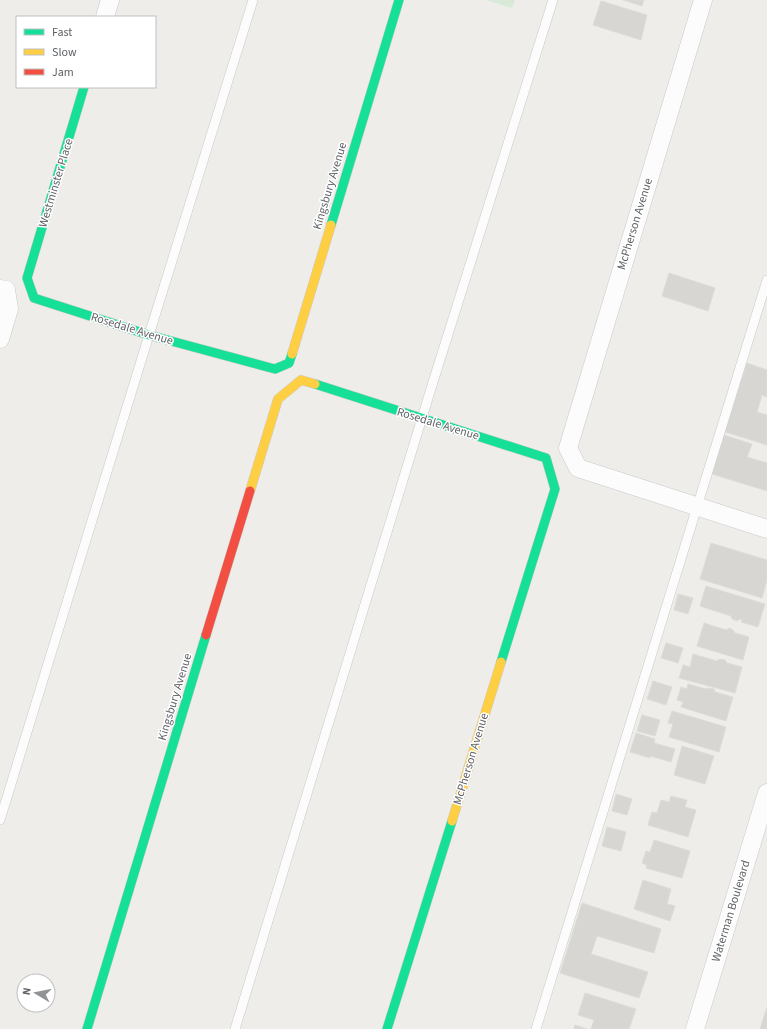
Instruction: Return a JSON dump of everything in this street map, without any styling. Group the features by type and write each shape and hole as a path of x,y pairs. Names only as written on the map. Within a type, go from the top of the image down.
{"street":[{"path":"105,16 110,0"},
{"name":"Kingsbury Avenue","path":"275,369 289,363 399,0"},
{"name":"McPherson Avenue","path":"698,506 578,468 568,448 703,0"},
{"name":"Westminster Place","path":"27,278 84,88"},
{"name":"Rosedale Avenue","path":"27,278 34,298 148,335 275,369"},
{"path":"0,339 9,310 3,289"},
{"name":"Rosedale Avenue","path":"300,380 422,420 546,458 555,489"},
{"name":"Kingsbury Avenue","path":"87,1029 278,399 300,380"},
{"name":"McPherson Avenue","path":"387,1029 555,489"},
{"path":"698,506 767,528"},
{"name":"Waterman Boulevard","path":"695,1029 767,792"}],"lane":[{"path":"0,820 148,335 253,0"},
{"path":"235,1029 553,0"},
{"path":"536,1029 767,280"}],"green space":[{"path":"486,0 515,0 512,8"}],"building":[{"path":"623,0 644,0 642,6"},
{"path":"601,1 647,15 641,40 593,25"},
{"path":"669,273 715,288 708,311 662,296"},
{"path":"747,363 767,370 767,397 762,395 757,412 767,415 767,445 725,432"},
{"path":"724,435 752,444 747,457 767,463 767,491 712,474"},
{"path":"711,543 767,560 767,580 762,598 700,579"},
{"path":"706,586 765,604 758,627 741,622 742,620 740,619 737,621 732,619 731,616 700,606"},
{"path":"678,594 693,598 688,614 674,610"},
{"path":"704,623 726,630 729,628 735,633 749,637 743,660 697,646"},
{"path":"666,643 683,648 678,663 661,658"},
{"path":"693,654 717,661 719,659 725,660 727,663 742,667 735,693 679,678 683,665 690,667"},
{"path":"653,681 672,687 666,705 647,699"},
{"path":"688,684 706,689 714,689 715,692 733,697 726,721 681,707 683,702 677,700 681,687 687,689"},
{"path":"672,711 726,727 719,752 669,737 673,724 668,723"},
{"path":"642,715 660,720 655,736 637,731"},
{"path":"636,733 655,739 654,743 675,749 671,762 630,752"},
{"path":"682,746 714,756 705,784 674,775"},
{"path":"616,794 632,799 627,815 612,811"},
{"path":"671,796 687,800 685,807 696,810 688,837 648,825 652,812 657,813 661,800 669,802"},
{"path":"607,827 626,832 621,851 602,846"},
{"path":"654,840 690,851 682,878 646,868 647,865 642,863 646,851 650,852"},
{"path":"643,880 671,889 667,904 675,906 670,921 634,909"},
{"path":"582,903 661,929 654,953 597,936 591,954 648,972 639,998 560,973"},
{"path":"585,993 636,1009 629,1029 591,1029 594,1020 578,1015"},
{"path":"767,1007 767,1029 760,1029"},
{"path":"575,1025 587,1029 574,1029"}],"traffic: fast":[{"path":"331,225 399,0"},
{"path":"84,88 27,278 34,298 149,335 275,369 289,363 292,354"},
{"path":"315,384 546,458 555,489 501,662"},
{"path":"87,1029 206,635"},
{"path":"387,1029 452,821"}],"traffic: slow":[{"path":"292,354 331,225"},
{"path":"250,491 278,399 301,380 315,384"},
{"path":"452,821 501,662"}],"traffic: jam":[{"path":"206,635 250,491"}]}
